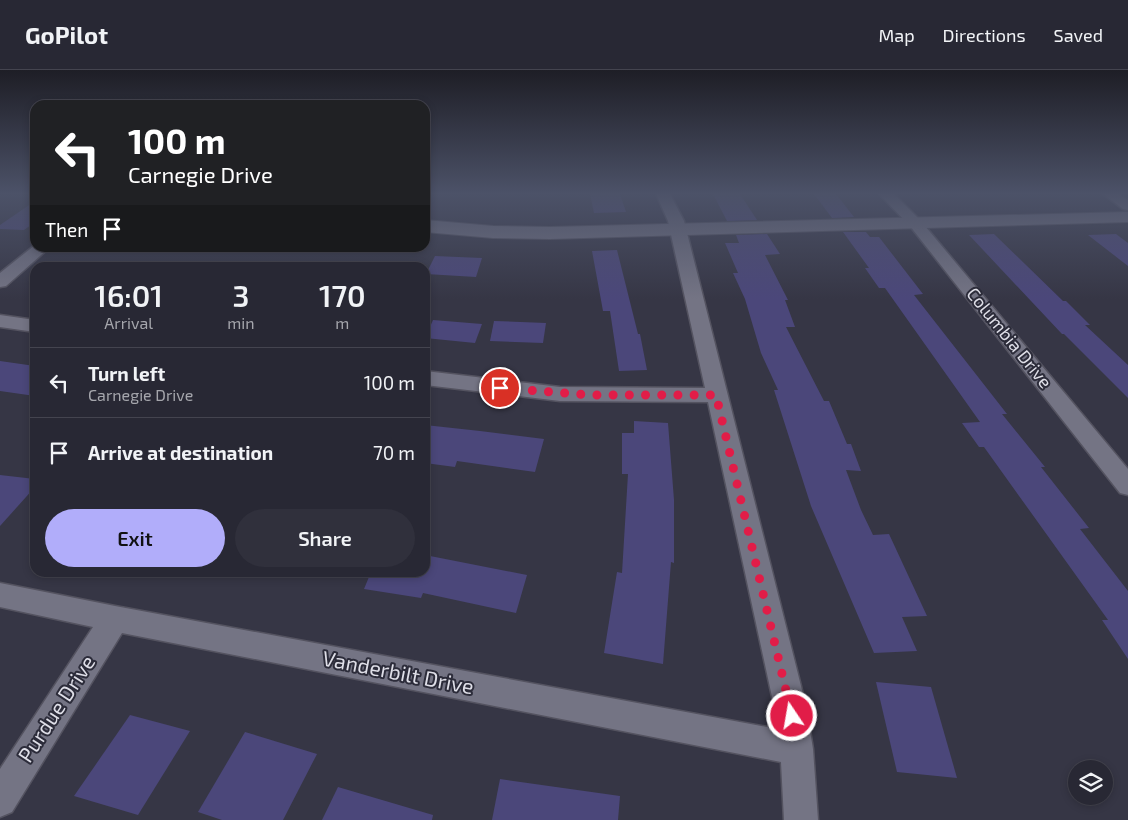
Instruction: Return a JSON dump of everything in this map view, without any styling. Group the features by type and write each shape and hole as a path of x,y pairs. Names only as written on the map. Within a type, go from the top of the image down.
{"street":[{"path":"474,229 539,233 707,229"},
{"name":"Columbia Drive","path":"921,229 1128,486"},
{"path":"677,230 781,668 797,749 801,820"},
{"path":"0,282 36,252"},
{"path":"0,321 30,325"},
{"path":"430,379 514,390 574,394 716,395"},
{"name":"Vanderbilt Drive","path":"0,595 115,619 797,749"},
{"name":"Purdue Drive","path":"0,800 115,619"}],"building":[{"path":"843,232 866,232 870,237 879,237 923,294 914,295 1007,414 1002,414 1045,467 1041,467 1089,528 1080,529 1128,591 1128,659 1102,620 1108,620 984,447 979,447 962,423 980,422 885,288 879,288 865,268 869,268"},
{"path":"767,234 780,254 765,255 788,300 785,300 795,327 786,327 824,401 829,401 847,444 851,444 861,471 846,470 861,510 873,535 889,534 927,616 902,617 917,651 874,653 811,506 774,390 778,390 761,353 745,299 733,273 738,273 725,243 739,243 736,235"},
{"path":"994,234 1063,301 1066,301 1090,325 1085,325 1128,365 1128,398 1062,334 969,235"},
{"path":"1116,234 1128,243 1128,266 1088,235"},
{"path":"617,250 638,334 640,334 647,370 619,371 610,311 603,311 592,251"},
{"path":"435,256 482,258 476,277 430,274 430,266"},
{"path":"433,320 482,324 475,343 430,338 430,327"},
{"path":"494,321 546,323 543,343 490,341"},
{"path":"0,361 30,365 30,395 0,391"},
{"path":"634,421 668,423 674,500 674,563 671,562 663,664 604,653 617,572 622,573 628,474 622,474 622,433 634,433"},
{"path":"430,426 544,439 535,472 457,461 455,467 430,464"},
{"path":"0,475 30,478 30,493 0,526"},
{"path":"430,556 527,575 516,613 423,593 421,598 364,589 369,577 430,577"},
{"path":"876,682 931,687 957,778 897,772"},
{"path":"130,715 190,731 138,815 74,796"},
{"path":"245,732 317,754 283,820 222,820 198,812"},
{"path":"500,779 620,796 618,820 492,820"},
{"path":"338,787 433,815 432,820 322,820"}],"route":[{"path":"500,388 591,395 716,395 792,716"}]}
